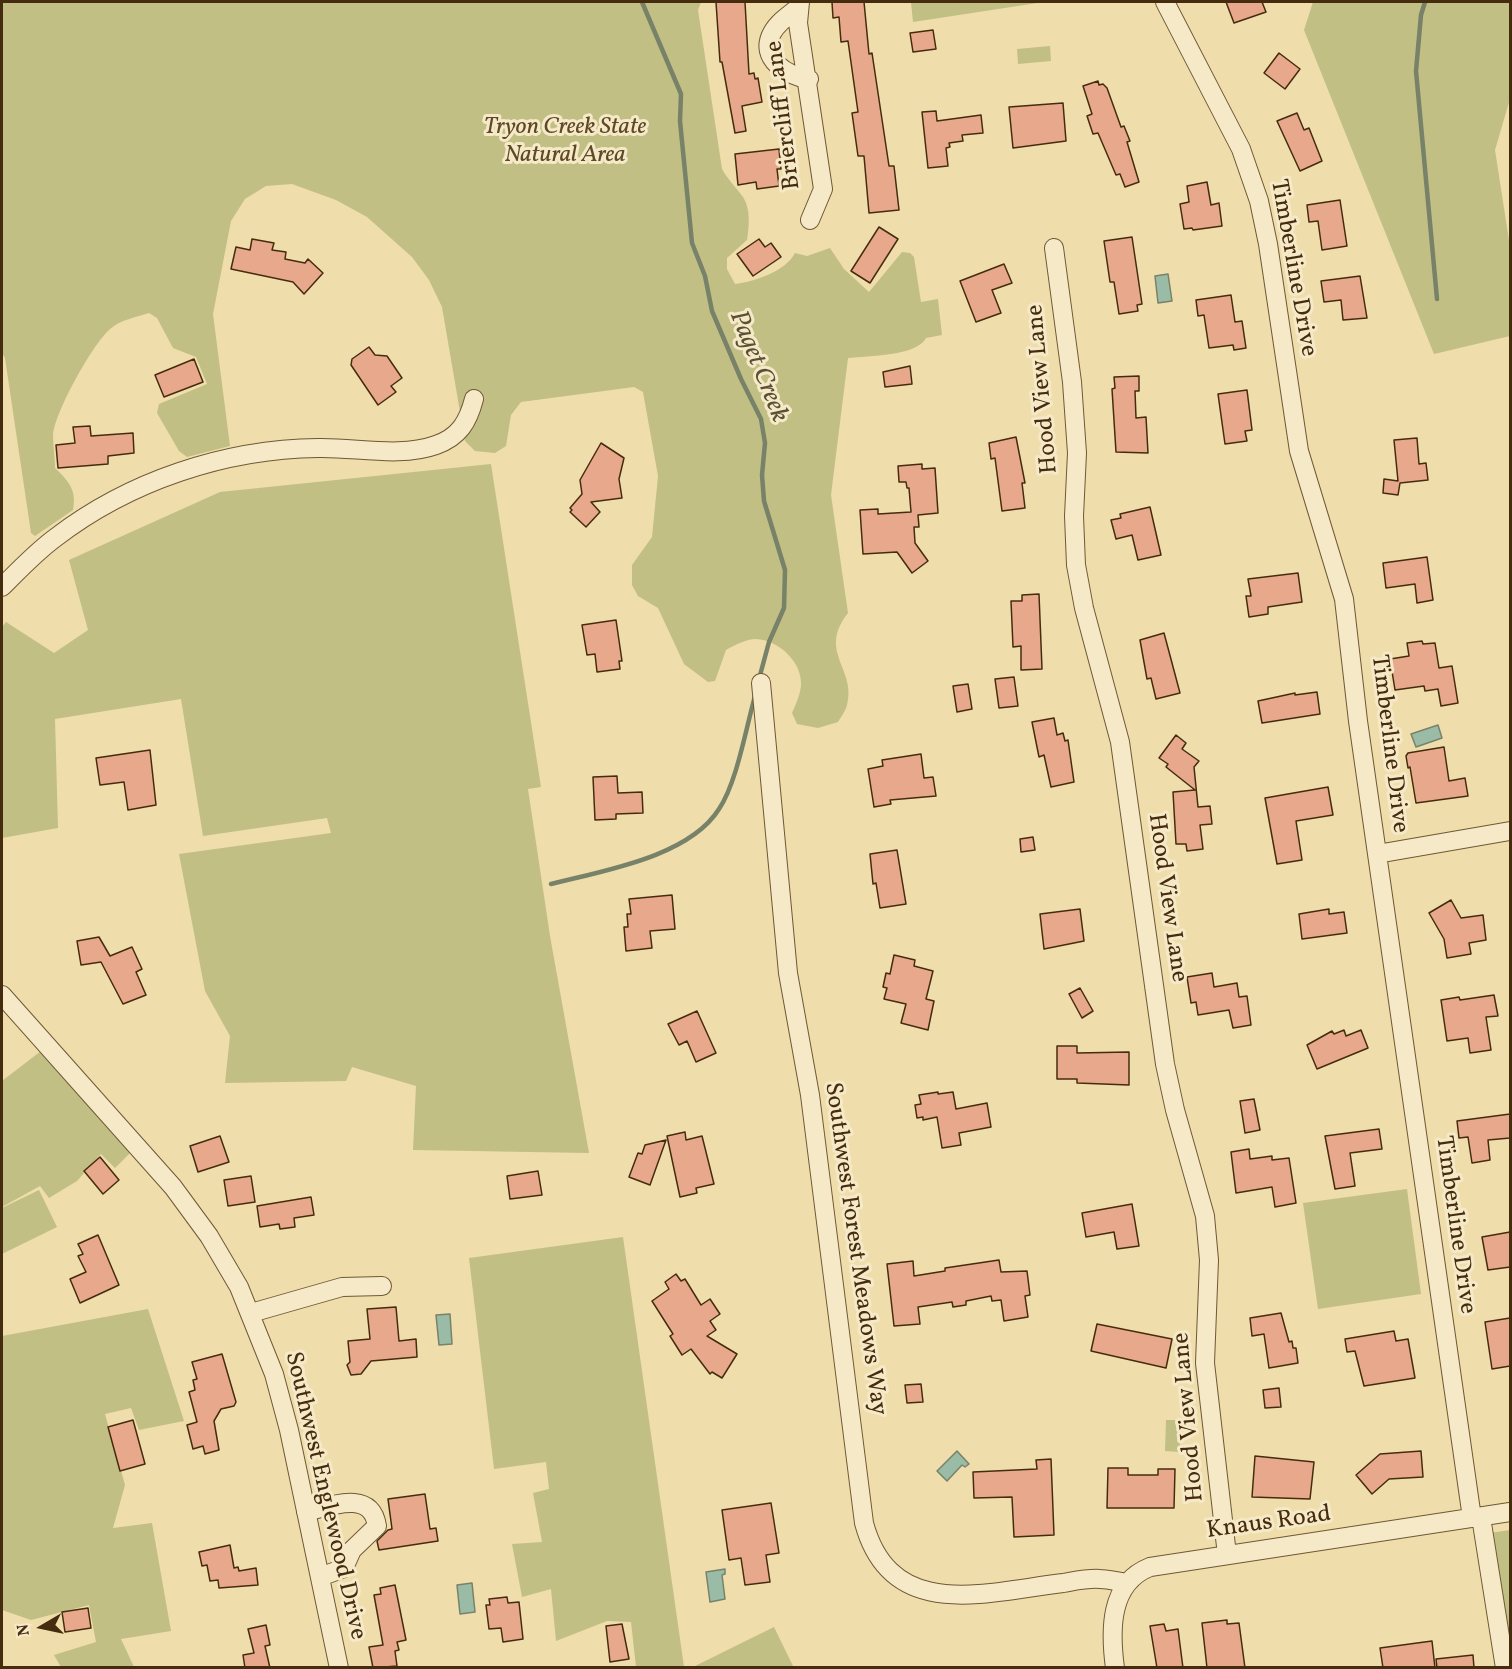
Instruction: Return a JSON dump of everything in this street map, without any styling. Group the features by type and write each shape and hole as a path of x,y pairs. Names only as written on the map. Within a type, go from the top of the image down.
{"street":[{"name":"Timberline Drive","path":"1165,2 1241,149 1260,201 1269,244 1299,451 1344,599 1377,854 1476,1517 1505,1668"},
{"path":"799,4 773,32 770,40 771,55 779,69 793,77 809,79"},
{"name":"Briercliff Lane","path":"799,4 798,23 809,79 823,189 810,220"},
{"name":"Hood View Lane","path":"1054,248 1072,382 1077,453 1074,525 1077,576 1120,742 1165,1064 1175,1110 1198,1183 1205,1216 1209,1260 1205,1364 1227,1555"},
{"path":"2,587 56,537 101,508 142,487 201,466 272,450 318,448 415,450 433,446 448,441 460,432 470,415 474,399"},
{"name":"Southwest Forest Meadows Way","path":"762,683 788,973 811,1103 864,1523 869,1540 887,1569 914,1588 931,1594 964,1595 1099,1578 1127,1583"},
{"path":"1377,854 1510,831"},
{"name":"Southwest Englewood Drive","path":"2,995 173,1187 209,1236 251,1313 274,1374 339,1668"},
{"path":"251,1313 342,1287 382,1286"},
{"path":"306,1512 359,1502 369,1506 377,1526 352,1550 344,1568 320,1577"},
{"name":"Knaus Road","path":"1127,1583 1135,1575 1150,1567 1510,1512"},
{"path":"1115,1668 1113,1617 1127,1583"}],"green space":[{"name":"Tryon Creek State Natural Area","path":"2,2 701,2 698,10 722,169 743,197 748,212 747,240 727,258 727,269 735,284 769,275 784,265 795,253 807,256 830,248 844,269 869,292 902,252 910,253 914,257 921,302 938,299 942,335 926,338 921,344 903,352 848,358 831,495 848,613 839,627 836,639 849,692 846,707 838,722 818,728 797,724 792,713 801,686 798,669 788,654 765,640 748,640 726,650 715,681 708,682 684,664 658,608 638,596 632,585 632,565 652,537 658,476 643,392 634,387 521,402 511,415 506,446 495,453 475,451 465,441 442,307 429,280 412,257 367,217 336,200 292,184 266,186 245,199 231,221 213,314 230,446 187,457 179,451 157,413 159,404 207,384 196,357 173,348 157,318 149,313 123,321 110,329 94,349 67,396 55,424 53,435 55,468 71,487 74,497 73,510 35,536 31,533 5,358 2,353"},
{"path":"911,2 1044,2 913,22"},
{"path":"1313,2 1510,2 1510,99 1495,150 1510,247 1510,336 1434,354 1304,30"},
{"path":"1050,46 1051,61 1018,64 1017,49"},
{"path":"491,464 541,787 528,789 550,936 589,1153 413,1150 416,1086 352,1067 346,1081 225,1083 230,1036 205,991 179,854 331,833 327,818 203,836 181,699 55,719 58,828 2,838 2,627 6,622 54,653 88,630 69,560 220,492"},
{"path":"41,1051 130,1153 115,1168 101,1154 77,1181 49,1198 40,1186 2,1207 2,1081"},
{"path":"1407,1189 1421,1294 1318,1309 1303,1203"},
{"path":"39,1190 57,1227 2,1254 2,1208"},
{"path":"623,1237 684,1667 636,1667 631,1622 607,1621 556,1641 551,1589 522,1597 512,1544 542,1542 533,1493 549,1489 546,1462 494,1469 469,1258"},
{"path":"148,1309 184,1421 139,1430 131,1408 105,1414 125,1485 113,1528 152,1523 171,1631 121,1639 134,1667 61,1667 54,1655 96,1642 89,1605 31,1620 2,1610 2,1336"},
{"path":"1166,1420 1180,1420 1180,1452 1165,1451"},
{"path":"1510,1530 1510,1632 1497,1634 1483,1534"},
{"path":"774,1627 793,1666 695,1667 695,1666"}],"shaded area":[{"path":"1168,274 1172,301 1158,303 1155,276"},
{"path":"1438,725 1442,738 1416,747 1411,734"},
{"path":"450,1314 452,1344 439,1345 436,1315"},
{"path":"957,1451 969,1464 965,1467 962,1465 947,1481 937,1471"},
{"path":"725,1569 725,1574 722,1575 725,1599 710,1602 706,1572"},
{"path":"472,1583 475,1612 460,1614 457,1585"}],"building":[{"path":"716,2 745,2 749,74 754,73 755,79 758,78 762,102 742,106 746,131 735,133 722,62 720,62"},
{"path":"832,2 864,2 869,54 872,53 889,166 894,166 899,210 869,213 864,156 858,156 852,113 858,112 848,41 841,42 839,17 833,18"},
{"path":"1226,2 1262,2 1266,12 1234,23"},
{"path":"933,30 936,49 913,52 910,33"},
{"path":"1279,53 1300,69 1285,89 1264,73"},
{"path":"1098,81 1099,85 1103,84 1107,88 1121,127 1124,126 1130,141 1127,142 1139,182 1125,187 1120,174 1116,175 1098,133 1093,134 1087,116 1092,114 1083,86"},
{"path":"1063,103 1066,141 1013,148 1009,107"},
{"path":"936,111 937,121 981,115 983,133 962,135 963,141 949,143 950,147 946,148 948,166 928,168 922,112"},
{"path":"1297,113 1304,130 1309,128 1322,161 1300,171 1277,121"},
{"path":"779,149 781,169 777,169 779,186 757,189 756,182 738,185 735,154"},
{"path":"1207,182 1211,205 1219,203 1222,226 1184,229 1180,204 1189,202 1187,186"},
{"path":"1340,200 1347,246 1322,250 1318,221 1309,222 1307,205"},
{"path":"879,227 898,239 870,283 851,271"},
{"path":"1132,237 1142,304 1137,305 1138,311 1119,314 1114,282 1110,282 1104,241"},
{"path":"252,239 274,243 272,250 286,252 285,259 305,263 308,259 323,273 304,294 293,282 231,269 236,247 250,250"},
{"path":"759,239 765,247 771,243 781,257 753,276 737,254"},
{"path":"1004,264 1012,283 992,290 1001,313 976,322 960,281"},
{"path":"1360,276 1367,318 1343,320 1341,300 1324,302 1321,281"},
{"path":"1231,295 1235,322 1242,321 1246,348 1234,350 1233,345 1209,348 1204,315 1198,316 1196,300"},
{"path":"369,347 375,355 387,356 402,378 391,386 396,392 378,405 351,365 352,359"},
{"path":"194,359 203,382 164,397 155,375"},
{"path":"910,366 912,384 885,387 883,372"},
{"path":"1139,376 1139,391 1135,391 1136,418 1146,417 1148,453 1116,452 1112,389 1115,388 1114,377"},
{"path":"1247,390 1252,430 1245,431 1247,441 1225,444 1218,394"},
{"path":"90,426 91,436 133,433 134,453 108,456 108,464 58,468 56,445 75,443 73,427"},
{"path":"1016,437 1025,483 1022,483 1025,508 1002,511 995,458 991,459 989,443"},
{"path":"1417,438 1419,464 1426,463 1428,480 1400,483 1398,495 1383,493 1384,479 1398,481 1394,440"},
{"path":"601,443 624,458 619,479 622,498 591,502 600,512 586,527 570,512 572,510 570,508 582,494 580,480"},
{"path":"922,464 922,469 935,468 938,513 918,515 919,527 914,527 915,543 928,561 912,573 897,552 863,554 860,510 878,509 878,514 911,512 909,488 906,482 899,482 898,466"},
{"path":"1150,507 1161,555 1138,560 1132,535 1116,539 1111,520 1121,518 1120,514"},
{"path":"1427,557 1433,600 1417,603 1415,584 1386,588 1383,563"},
{"path":"1298,573 1302,602 1268,607 1268,614 1249,617 1246,596 1251,596 1248,579"},
{"path":"1039,594 1042,669 1021,670 1021,646 1013,647 1011,601 1022,601 1022,595"},
{"path":"616,620 622,661 619,661 620,669 597,672 595,654 587,655 582,625"},
{"path":"1164,633 1180,693 1156,699 1151,678 1147,679 1140,640"},
{"path":"1422,641 1423,644 1435,643 1439,668 1452,666 1458,703 1441,706 1438,689 1425,691 1424,686 1395,690 1390,659 1409,656 1407,643"},
{"path":"1014,677 1018,706 999,708 995,679"},
{"path":"968,684 972,709 957,712 953,686"},
{"path":"1317,692 1320,714 1262,723 1258,701 1295,693 1295,695"},
{"path":"1054,718 1057,735 1063,733 1065,741 1068,740 1074,782 1051,787 1044,755 1039,757 1032,722"},
{"path":"1176,735 1186,743 1182,749 1199,761 1194,767 1198,807 1210,806 1212,824 1200,825 1203,849 1187,851 1186,844 1176,844 1173,792 1195,790 1166,767 1168,764 1159,758"},
{"path":"1444,747 1449,781 1465,778 1468,796 1416,803 1406,756 1408,753"},
{"path":"150,750 156,805 128,810 124,782 100,785 96,758"},
{"path":"921,754 924,778 933,777 936,796 890,800 891,804 874,807 868,769 883,766 882,760"},
{"path":"617,776 618,793 642,792 643,813 616,814 616,819 595,820 593,777"},
{"path":"1328,787 1333,815 1296,821 1302,860 1277,864 1265,798"},
{"path":"1033,837 1035,850 1021,852 1020,839"},
{"path":"897,850 906,904 880,908 876,883 873,884 870,854"},
{"path":"672,895 675,929 650,931 652,948 626,951 624,927 628,927 627,914 631,914 629,899"},
{"path":"1451,900 1461,918 1483,915 1486,940 1469,943 1471,954 1447,958 1444,939 1429,913"},
{"path":"1080,909 1084,941 1044,949 1040,914"},
{"path":"1329,909 1329,914 1344,912 1347,933 1302,939 1299,914"},
{"path":"99,937 110,956 132,947 142,969 136,972 146,995 123,1004 101,962 81,965 77,941"},
{"path":"894,955 915,960 914,966 933,971 926,999 934,1001 928,1030 901,1023 906,1004 884,999 887,988 883,987 886,973 890,974"},
{"path":"1212,973 1214,987 1237,983 1239,997 1247,996 1251,1025 1233,1028 1229,1010 1198,1015 1196,1002 1191,1003 1187,977"},
{"path":"1080,988 1093,1011 1082,1018 1069,994"},
{"path":"1494,995 1498,1016 1486,1017 1491,1050 1470,1053 1468,1038 1447,1041 1441,1000"},
{"path":"697,1011 716,1053 696,1062 687,1041 679,1045 668,1024"},
{"path":"1344,1030 1346,1036 1361,1030 1368,1048 1317,1069 1307,1045 1332,1031 1334,1034"},
{"path":"1057,1046 1077,1046 1077,1053 1129,1052 1129,1085 1077,1083 1077,1079 1057,1079"},
{"path":"938,1092 938,1094 953,1092 956,1109 987,1103 991,1127 959,1133 961,1145 942,1148 937,1117 923,1120 923,1117 917,1118 915,1105 921,1104 919,1095"},
{"path":"1254,1099 1260,1130 1245,1133 1240,1101"},
{"path":"1510,1114 1510,1138 1488,1140 1490,1160 1472,1163 1468,1137 1459,1138 1457,1121"},
{"path":"1379,1129 1382,1149 1350,1153 1355,1186 1335,1189 1325,1136"},
{"path":"685,1132 686,1140 702,1136 714,1184 696,1188 697,1193 680,1197 667,1136"},
{"path":"220,1136 229,1162 198,1172 190,1146"},
{"path":"666,1140 650,1185 629,1177 638,1153 642,1154 645,1145"},
{"path":"1249,1149 1250,1159 1272,1156 1272,1160 1289,1158 1296,1203 1275,1207 1272,1187 1236,1193 1231,1152"},
{"path":"100,1157 119,1180 103,1194 84,1171"},
{"path":"538,1171 542,1195 510,1199 507,1176"},
{"path":"251,1176 255,1202 228,1206 224,1180"},
{"path":"311,1197 314,1215 294,1218 295,1227 280,1229 279,1224 260,1227 257,1206"},
{"path":"1132,1204 1139,1246 1117,1249 1114,1232 1086,1237 1082,1213"},
{"path":"1510,1232 1510,1267 1488,1270 1482,1237"},
{"path":"98,1235 119,1285 80,1303 70,1279 86,1272 78,1256 83,1254 78,1244"},
{"path":"999,1260 1001,1272 1027,1271 1030,1295 1025,1296 1028,1317 1004,1321 1001,1300 992,1301 991,1296 966,1301 966,1305 953,1307 952,1302 918,1307 920,1324 894,1326 887,1264 913,1261 914,1276 945,1271 945,1268"},
{"path":"676,1274 681,1281 685,1279 701,1305 710,1299 720,1314 710,1321 716,1330 707,1336 737,1354 722,1378 712,1372 710,1374 691,1349 682,1355 670,1336 673,1334 652,1301 669,1289 665,1282"},
{"path":"396,1307 399,1341 416,1339 417,1357 371,1361 361,1374 351,1375 347,1365 350,1362 348,1341 370,1339 367,1309"},
{"path":"1281,1313 1289,1342 1292,1341 1293,1348 1296,1348 1298,1363 1269,1368 1264,1334 1252,1336 1250,1318"},
{"path":"1510,1318 1510,1366 1492,1369 1485,1322"},
{"path":"1097,1324 1172,1339 1166,1368 1091,1351"},
{"path":"1394,1331 1396,1341 1408,1339 1415,1378 1364,1386 1355,1351 1347,1352 1345,1339"},
{"path":"222,1354 236,1402 234,1406 221,1409 214,1421 219,1450 205,1454 203,1446 193,1449 187,1425 197,1422 189,1392 195,1390 193,1380 197,1379 192,1362"},
{"path":"921,1384 923,1402 907,1403 905,1385"},
{"path":"1279,1388 1281,1407 1265,1408 1263,1390"},
{"path":"133,1420 145,1464 120,1471 108,1427"},
{"path":"1421,1451 1423,1477 1389,1479 1372,1494 1356,1475 1380,1454"},
{"path":"1255,1456 1314,1462 1310,1499 1252,1497"},
{"path":"1051,1459 1054,1535 1014,1537 1012,1497 974,1498 973,1472 1037,1469 1036,1460"},
{"path":"1108,1468 1128,1468 1128,1475 1158,1475 1158,1469 1175,1469 1174,1508 1107,1508"},
{"path":"425,1494 430,1529 436,1528 438,1541 379,1550 377,1541 392,1529 388,1499"},
{"path":"771,1503 779,1553 766,1555 770,1582 745,1585 741,1558 729,1560 722,1510"},
{"path":"230,1545 234,1568 238,1567 239,1571 256,1568 258,1585 219,1588 218,1580 210,1581 207,1565 202,1566 199,1552"},
{"path":"395,1585 406,1640 397,1642 399,1650 395,1651 397,1666 373,1668 369,1647 383,1645 374,1595 381,1594 380,1588"},
{"path":"507,1597 508,1603 519,1602 523,1639 503,1642 501,1628 489,1629 486,1605 490,1605 489,1599"},
{"path":"88,1608 91,1628 65,1632 62,1612"},
{"path":"1227,1620 1227,1624 1239,1623 1245,1668 1207,1668 1202,1623"},
{"path":"622,1624 629,1659 610,1662 606,1626"},
{"path":"1164,1624 1166,1631 1178,1629 1183,1668 1157,1668 1150,1626"},
{"path":"266,1625 270,1645 265,1646 270,1668 245,1668 243,1655 254,1653 248,1629"},
{"path":"1432,1641 1435,1668 1383,1668 1380,1648"},
{"path":"1473,1655 1474,1668 1437,1668 1436,1659"}],"waterway":[{"name":"Paget Creek","path":"642,2 681,94 680,121 692,243 705,276 712,311 761,419 765,443 762,475 764,501 785,570 784,608 769,642 759,679"},
{"path":"1425,2 1421,15 1416,71 1437,299"},
{"name":"Paget Creek","path":"551,884 643,860 687,839 705,825 719,809 731,784 755,696"}]}
